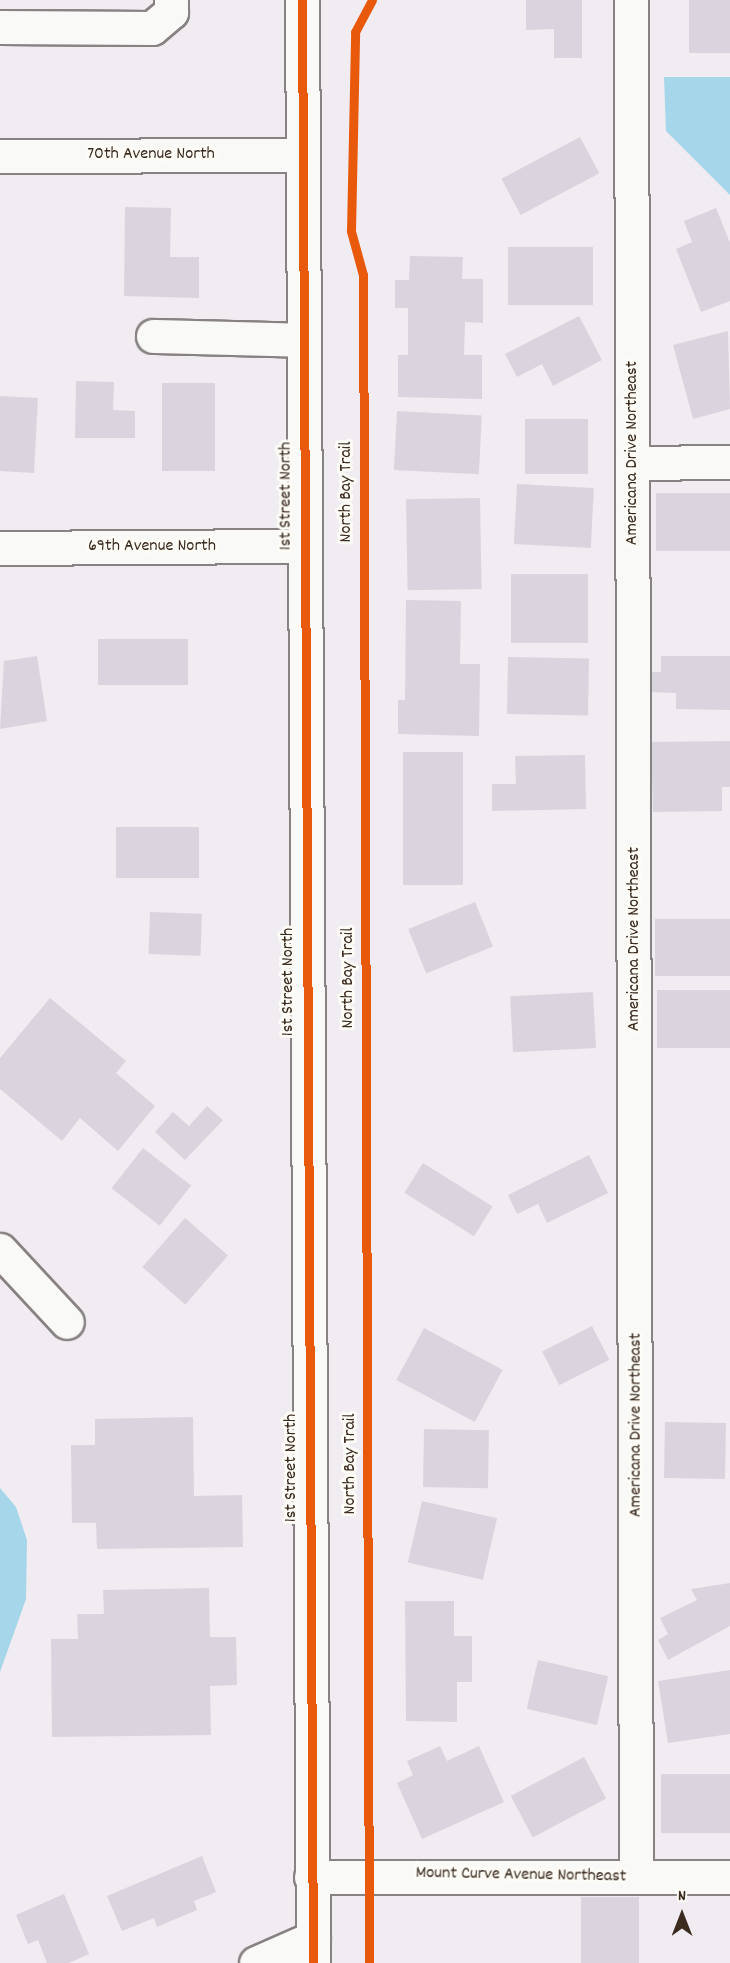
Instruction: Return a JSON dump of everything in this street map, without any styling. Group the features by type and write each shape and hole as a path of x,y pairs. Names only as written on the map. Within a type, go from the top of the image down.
{"street":[{"path":"0,27 152,28 171,12 171,0"},
{"name":"1st Street North","path":"303,0 303,546 313,1951"},
{"name":"Americana Drive Northeast","path":"631,0 636,1877"},
{"name":"70th Avenue North","path":"0,156 303,155"},
{"path":"153,336 303,340"},
{"path":"633,463 730,462"},
{"name":"69th Avenue North","path":"0,548 303,546"},
{"path":"0,1250 67,1322"},
{"name":"Mount Curve Avenue Northeast","path":"312,1876 730,1877"},
{"path":"256,1963 313,1951"}],"water":[{"path":"664,77 730,77 730,195 666,131"},
{"path":"0,1488 16,1507 27,1540 26,1599 0,1672"}],"building":[{"path":"526,0 582,0 582,58 554,58 554,29 526,30"},
{"path":"689,0 730,0 730,53 689,53"},
{"path":"580,137 599,173 521,215 501,179"},
{"path":"125,207 171,208 170,257 199,257 199,298 124,296"},
{"path":"716,208 730,243 730,301 701,312 676,249 692,242 684,221"},
{"path":"508,247 593,247 593,305 508,305"},
{"path":"410,256 463,257 462,279 483,279 483,323 465,322 464,355 482,355 482,399 398,397 398,355 408,355 408,308 395,308 395,280 409,280"},
{"path":"579,316 602,360 553,386 542,364 517,377 505,354"},
{"path":"728,331 730,409 693,419 673,345"},
{"path":"76,381 114,382 113,410 135,411 135,438 75,438"},
{"path":"162,383 215,383 215,471 162,471"},
{"path":"0,396 38,398 34,473 0,471"},
{"path":"397,411 482,415 479,474 394,470"},
{"path":"525,419 588,419 588,474 525,474"},
{"path":"517,484 594,488 591,548 514,544"},
{"path":"656,493 730,493 730,551 656,551"},
{"path":"480,498 482,589 408,590 406,499"},
{"path":"511,574 588,574 588,643 511,643"},
{"path":"406,600 461,601 460,664 480,664 479,736 398,734 398,700 405,700"},
{"path":"98,639 188,639 188,685 98,685"},
{"path":"37,656 47,721 0,729 4,661"},
{"path":"661,656 730,656 730,710 676,709 676,693 648,692 648,672 661,672"},
{"path":"508,657 589,658 588,715 507,714"},
{"path":"730,741 730,787 722,787 722,811 653,812 651,742"},
{"path":"403,752 463,752 463,885 403,885"},
{"path":"585,755 586,809 492,811 492,784 516,784 515,756"},
{"path":"116,827 199,827 199,878 116,878"},
{"path":"475,902 493,947 426,973 408,929"},
{"path":"150,912 202,914 201,956 149,954"},
{"path":"655,919 730,919 730,976 655,976"},
{"path":"657,990 730,990 730,1048 657,1048"},
{"path":"593,992 596,1048 513,1052 510,996"},
{"path":"50,998 126,1061 116,1073 155,1106 118,1151 80,1118 62,1141 0,1089 0,1058"},
{"path":"207,1106 223,1120 185,1160 155,1132 173,1112 189,1126"},
{"path":"143,1148 191,1186 160,1226 112,1188"},
{"path":"589,1155 608,1193 547,1223 538,1204 517,1214 508,1195"},
{"path":"423,1163 493,1206 474,1236 404,1193"},
{"path":"185,1218 228,1255 185,1304 142,1267"},
{"path":"592,1326 609,1360 559,1385 542,1351"},
{"path":"424,1328 503,1370 475,1422 396,1380"},
{"path":"193,1417 194,1496 242,1495 243,1547 97,1549 96,1523 72,1523 71,1445 95,1445 95,1419"},
{"path":"665,1422 726,1423 725,1479 664,1478"},
{"path":"424,1429 489,1430 488,1488 423,1487"},
{"path":"422,1501 497,1518 483,1580 408,1562"},
{"path":"730,1583 730,1626 668,1660 658,1640 668,1634 660,1618 697,1600 691,1589"},
{"path":"209,1588 210,1637 236,1637 237,1685 210,1686 211,1735 52,1737 51,1639 78,1639 77,1614 104,1614 103,1590"},
{"path":"405,1601 454,1601 454,1636 472,1636 472,1682 457,1682 457,1722 406,1721"},
{"path":"538,1660 608,1676 597,1725 527,1709"},
{"path":"730,1670 730,1734 668,1743 658,1681"},
{"path":"440,1746 447,1761 479,1746 504,1802 422,1839 397,1783 413,1775 407,1761"},
{"path":"584,1757 606,1798 533,1837 511,1796"},
{"path":"661,1774 730,1774 730,1833 661,1833"},
{"path":"202,1856 216,1892 194,1901 197,1910 157,1927 154,1918 122,1931 107,1896"},
{"path":"64,1894 89,1954 69,1963 47,1963 38,1940 28,1944 16,1915"},
{"path":"581,1897 639,1897 639,1963 581,1963"}],"cycle path":[{"path":"302,0 313,1963"},
{"name":"North Bay Trail","path":"369,1963 363,275 351,231 355,32 372,0"}]}
